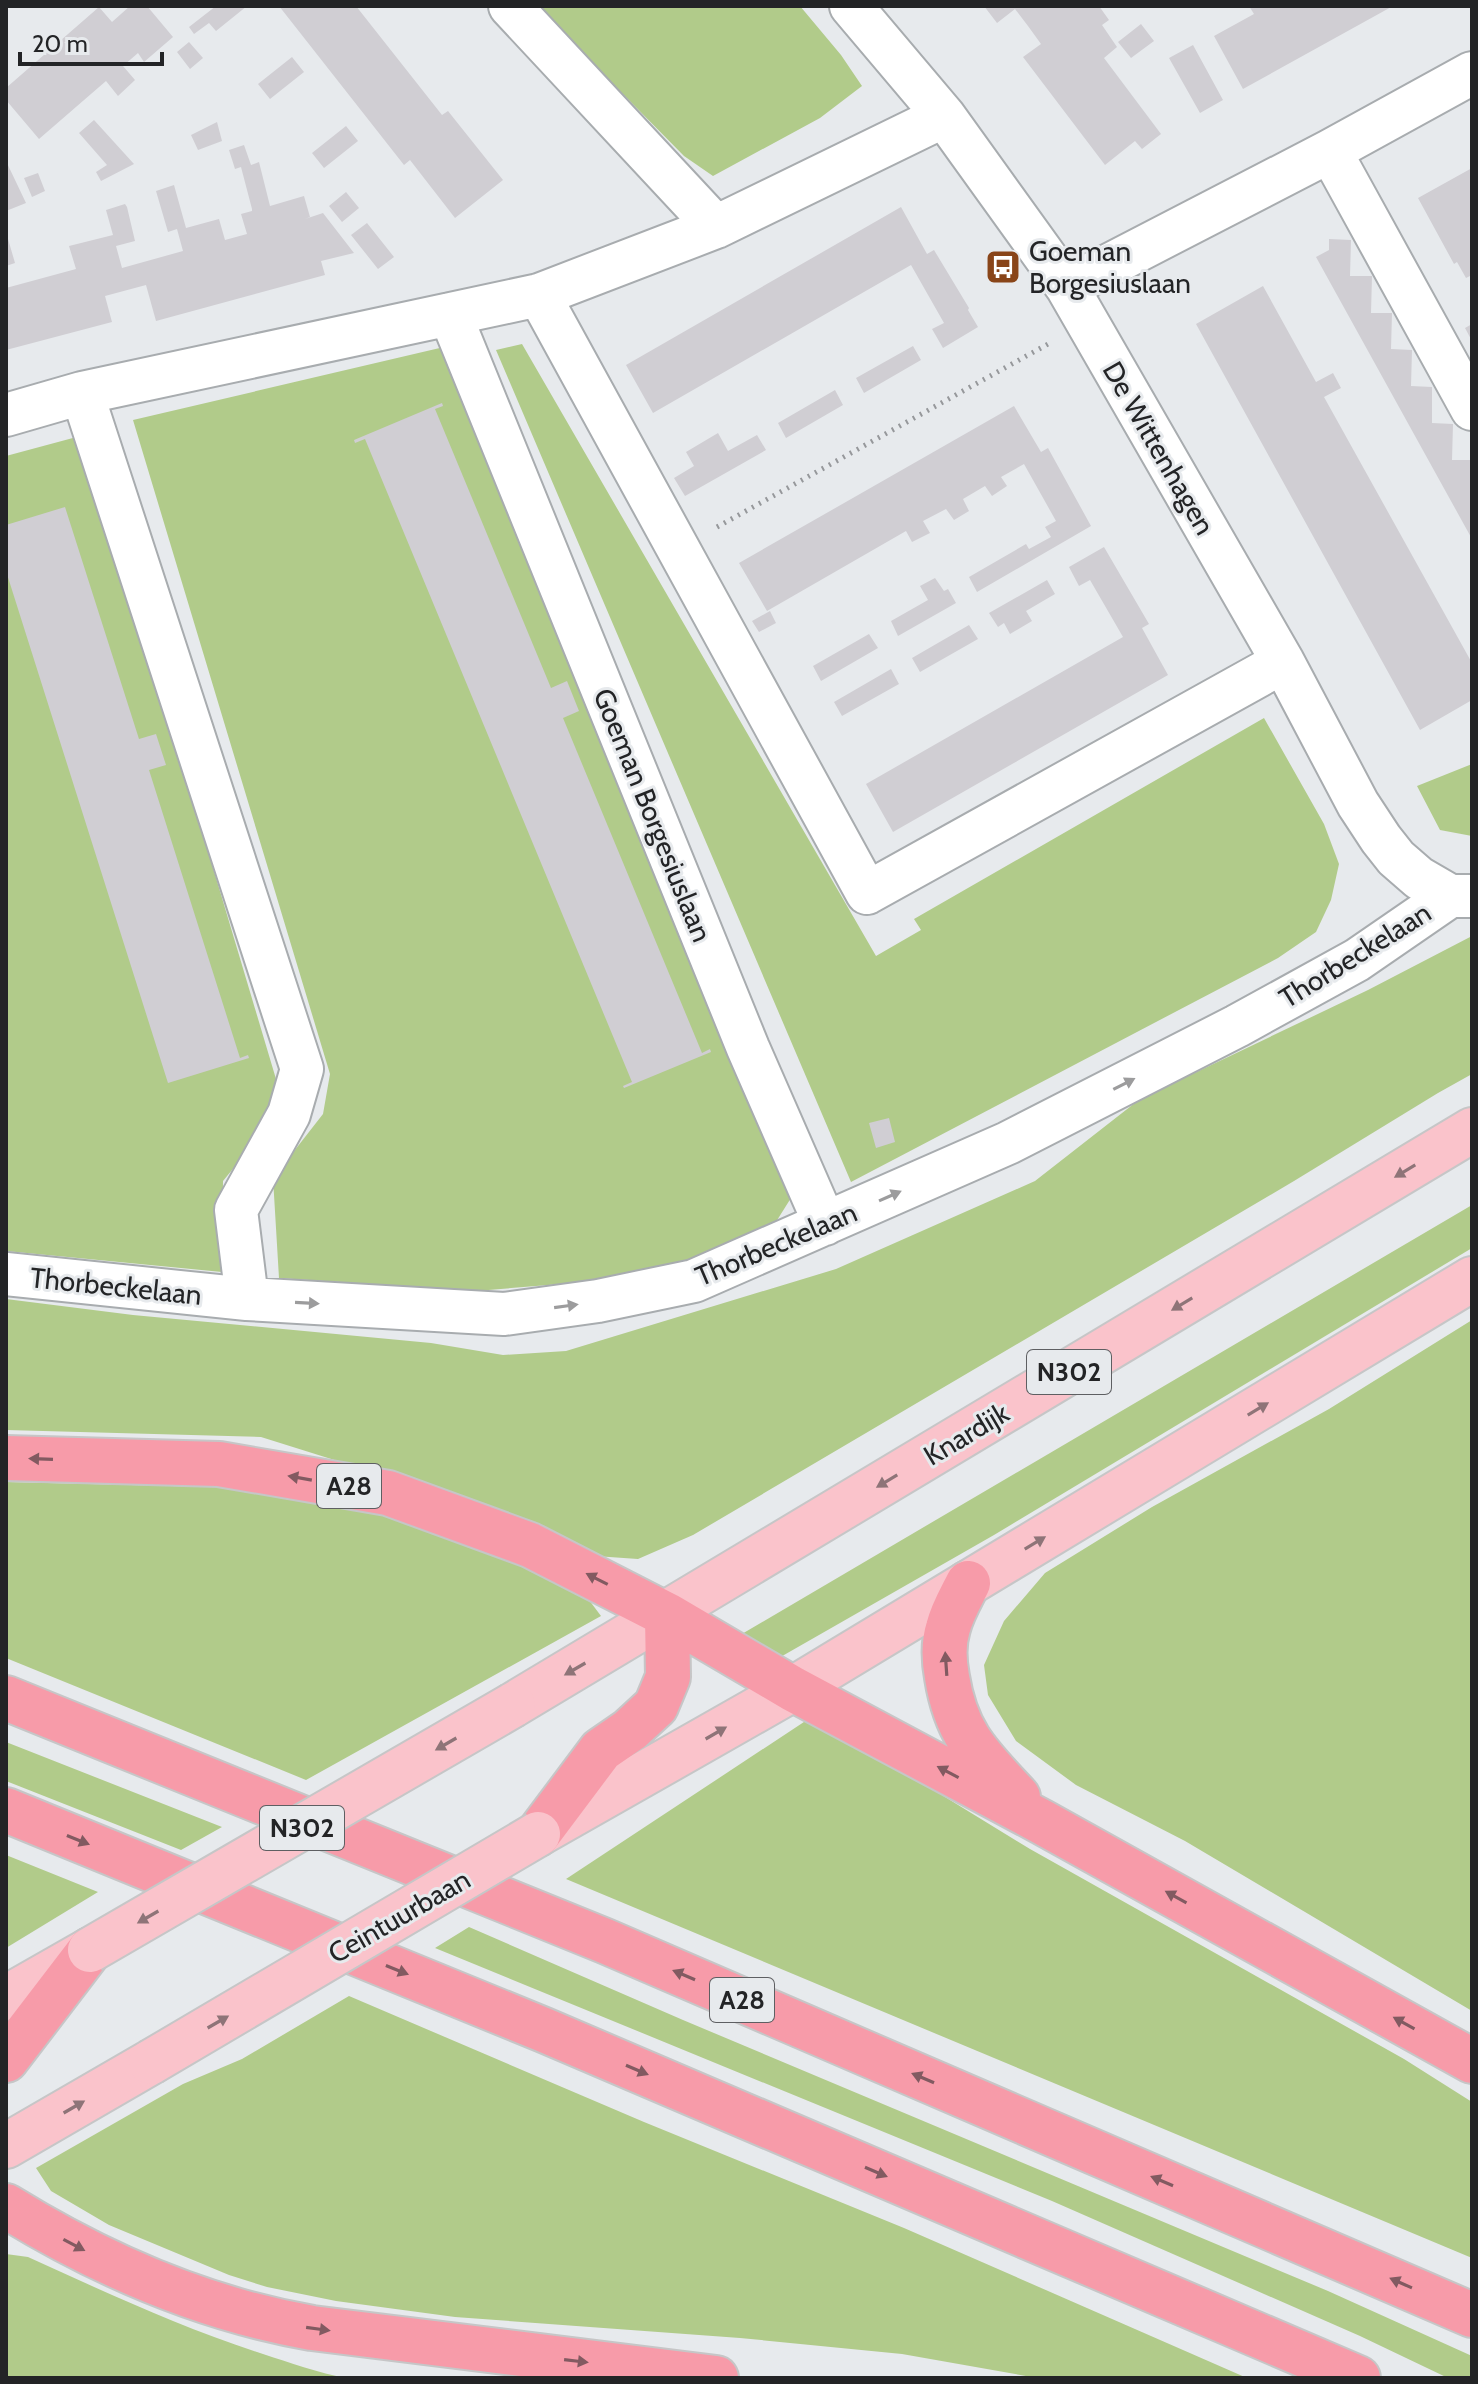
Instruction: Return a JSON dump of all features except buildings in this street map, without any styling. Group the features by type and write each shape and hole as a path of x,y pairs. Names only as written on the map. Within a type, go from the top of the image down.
{"highway":[{"name":"A28","path":"6,1458 219,1464 388,1493 530,1545 667,1615"},
{"path":"968,1583 947,1630 944,1660 953,1708 961,1729 983,1758 1042,1822"},
{"path":"667,1615 793,1689 1042,1822 1472,2061"},
{"path":"538,1834 601,1750 630,1730 656,1706 668,1677 667,1615"},
{"name":"A28","path":"6,1698 605,1941 1472,2315"},
{"path":"6,1810 544,2030 1358,2378"},
{"path":"6,2060 22,2007 90,1950"},
{"path":"6,2206 75,2245 136,2274 208,2302 273,2321 716,2378"}],"main road":[{"name":"Knardijk","path":"667,1615 1472,1130"},
{"path":"793,1689 1472,1279"},
{"name":"N302","path":"90,1950 667,1615"},
{"name":"Ceintuurbaan","path":"6,2146 538,1834 793,1689"}],"street":[{"path":"510,6 716,227"},
{"name":"De Wittenhagen","path":"851,6 944,116 1077,305 1283,662 1358,804 1381,839 1396,858 1419,878 1461,896"},
{"path":"1077,305 1330,151 1472,73"},
{"path":"6,415 82,393 539,295 716,227 944,116"},
{"path":"1330,151 1472,409"},
{"path":"539,295 867,893 1283,662"},
{"name":"Goeman Borgesiuslaan","path":"450,314 748,1048 825,1224"},
{"path":"82,393 302,1069 289,1114 236,1210 247,1299"},
{"name":"Thorbeckelaan","path":"6,1274 247,1299 504,1314 598,1301 694,1281 1008,1143 1237,1026 1357,960 1461,896"}],"path":[{"path":"678,549 1077,305"}],"green space":[{"path":"536,6 800,6 862,86 820,118 713,176 684,156"},
{"path":"522,344 876,956 921,930 914,919 1264,718 1324,824 1339,864 1331,900 1316,932 1278,958 851,1182 496,350"},
{"path":"444,347 796,1190 769,1233 675,1264 573,1283 476,1291 279,1278 273,1178 323,1114 330,1074 133,420"},
{"path":"84,435 276,1079 271,1122 223,1181 222,1272 6,1251 6,456"},
{"path":"1472,764 1472,836 1440,830 1417,786"},
{"path":"1472,936 1472,1074 693,1535 638,1559 595,1556 379,1474 261,1437 6,1430 6,1299 133,1315 431,1343 503,1355 566,1351 836,1269 1035,1181 1140,1099 1368,990"},
{"path":"1472,1205 1472,1248 994,1535 777,1659 735,1638"},
{"path":"1472,1320 1472,2011 1185,1841 1076,1785 1016,1741 988,1695 984,1665 1004,1621 1045,1573 1152,1507 1329,1409"},
{"path":"6,1482 255,1488 390,1511 580,1588 601,1616 306,1780 6,1658"},
{"path":"813,1716 1030,1849 1404,2059 1472,2102 1472,2258 566,1879"},
{"path":"6,1742 222,1827 181,1850 6,1781"},
{"path":"6,1855 98,1892 6,1948"},
{"path":"469,1927 1328,2291 1472,2356 1472,2378 1448,2378 1360,2336 1052,2201 435,1948"},
{"path":"349,1996 644,2122 904,2228 1247,2378 1037,2378 902,2354 740,2338 455,2317 336,2301 267,2287 229,2275 109,2225 51,2191 36,2168 183,2084 242,2059"},
{"path":"6,2254 28,2257 144,2309 233,2344 305,2368 347,2378 6,2378"}],"place":[{"name":"Goeman Borgesiuslaan","path":"1003,267"}]}
